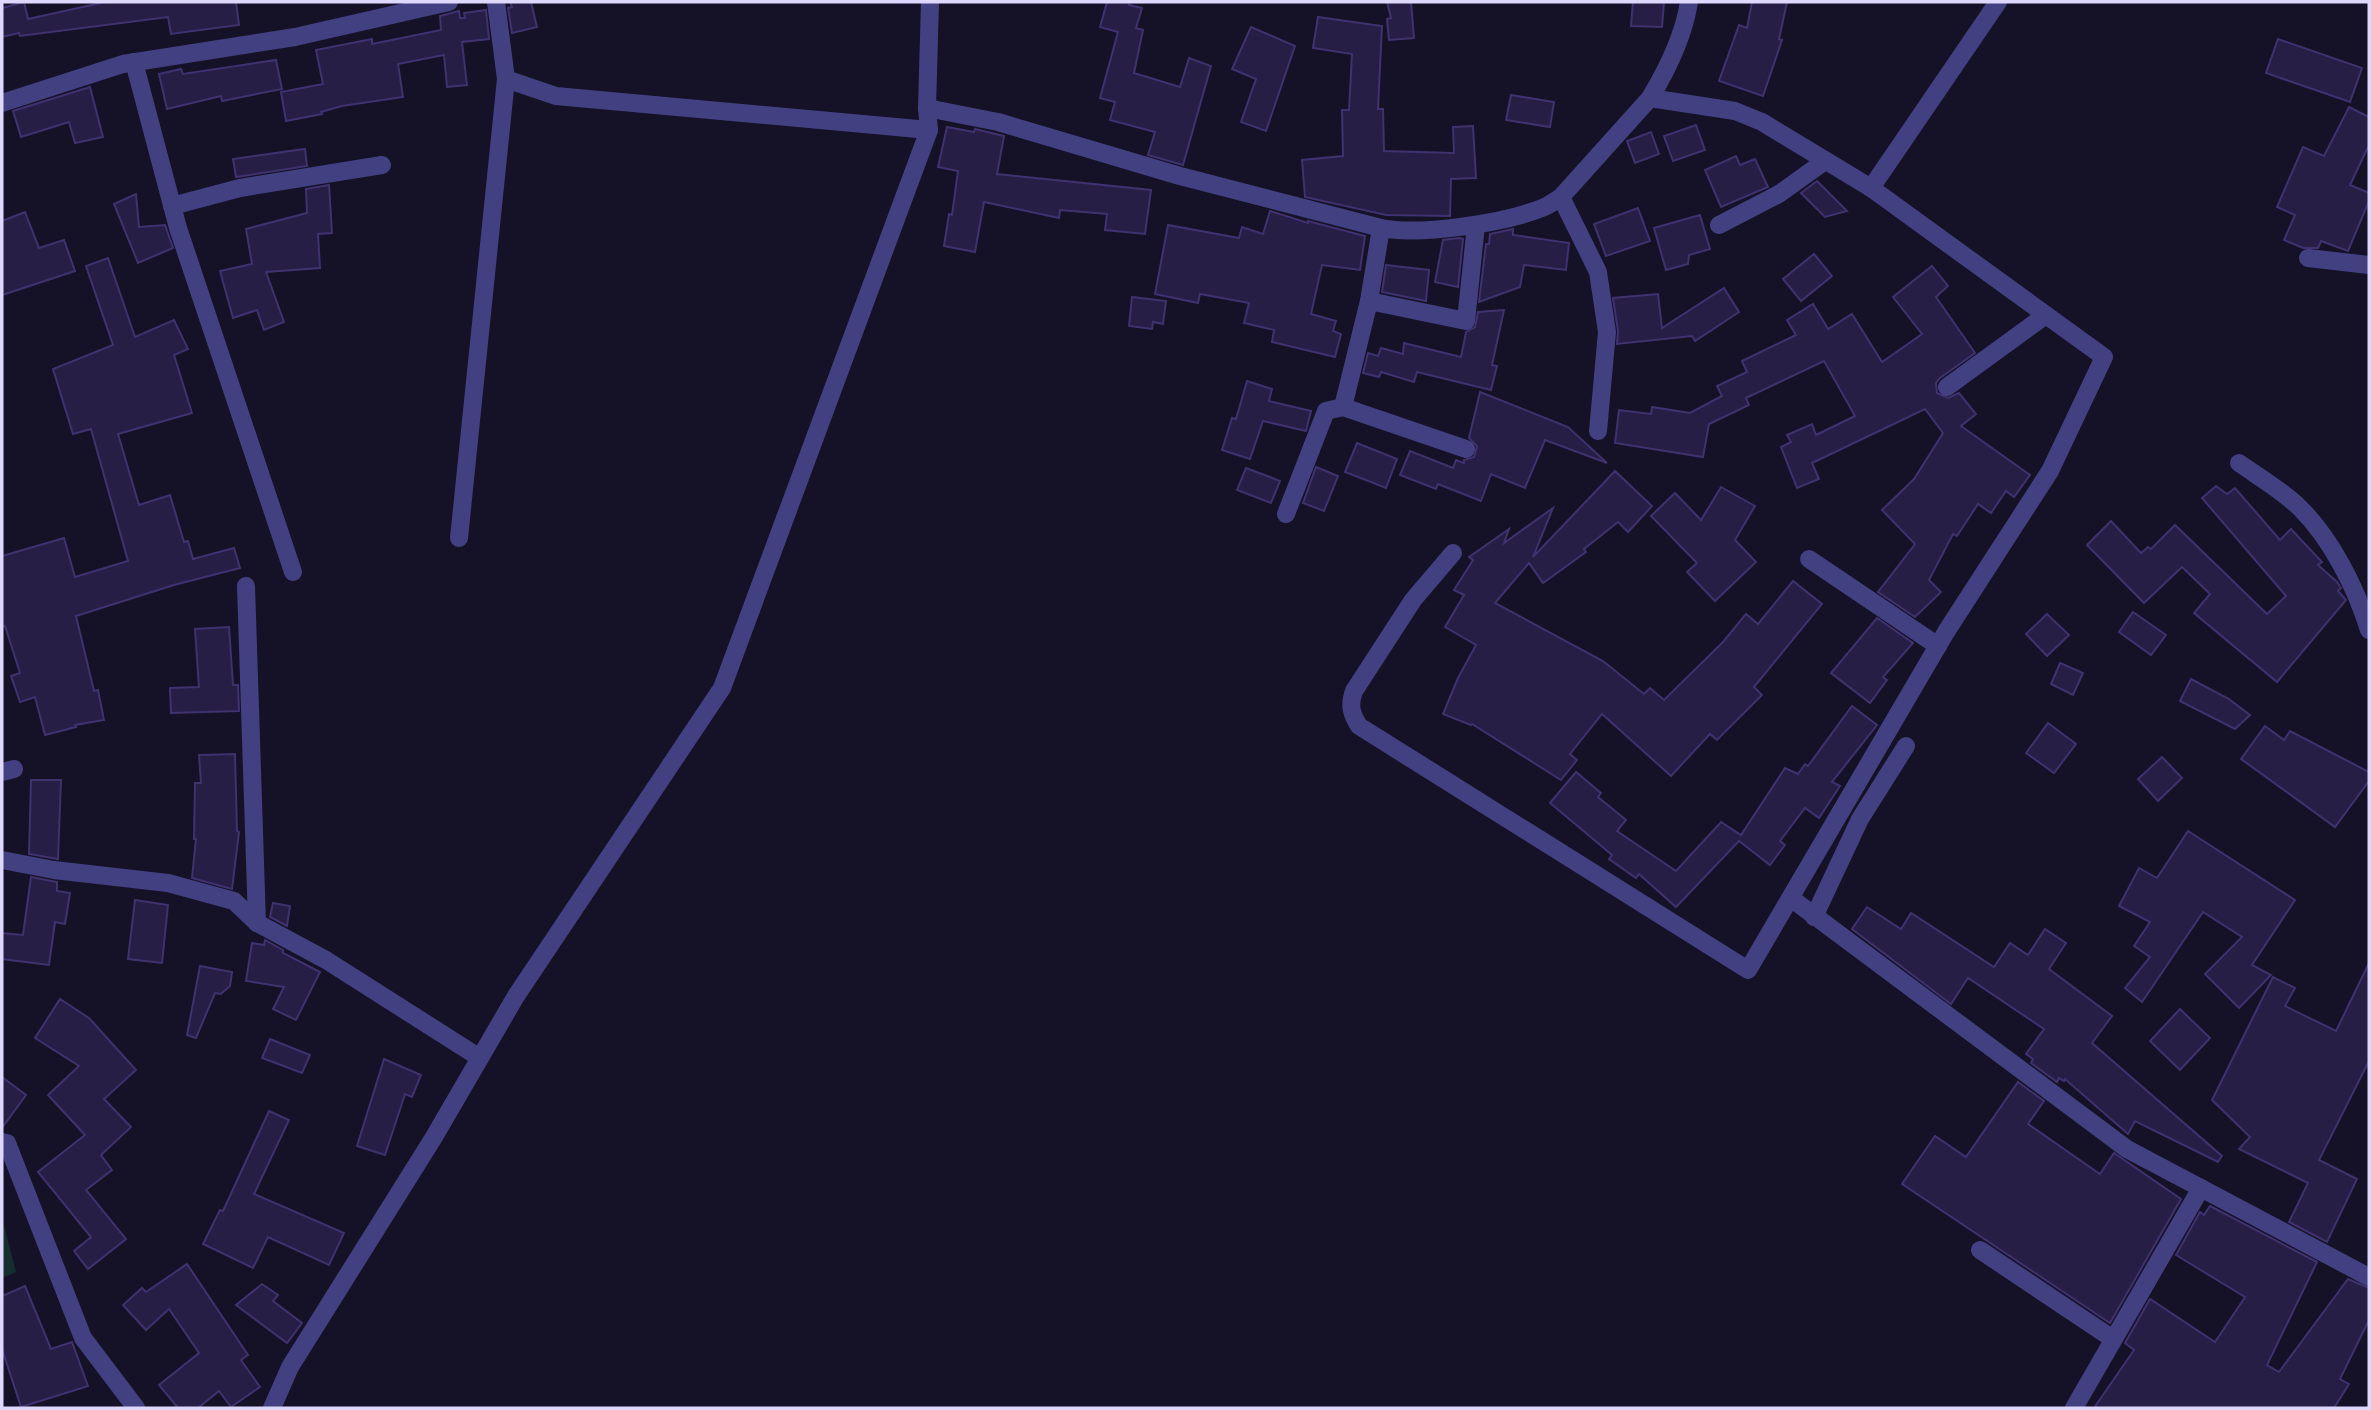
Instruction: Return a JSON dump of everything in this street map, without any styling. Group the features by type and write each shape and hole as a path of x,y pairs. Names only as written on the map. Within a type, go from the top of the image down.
{"street":[{"path":"2,103 134,62 295,37 449,2"},
{"path":"459,538 506,79 496,2"},
{"path":"272,1408 290,1367 434,1137 538,962 722,688 929,130 927,107 930,2"},
{"path":"927,107 998,122 1180,176 1381,228 1396,231 1476,225 1543,208 1560,197 1650,98 1659,84 1686,19 1689,2"},
{"path":"1871,188 1998,2"},
{"path":"134,62 172,206 293,572"},
{"path":"506,79 556,96 929,130"},
{"path":"1453,553 1413,600 1354,691 1350,704 1359,726 1748,970 1938,646 2050,471 2104,357 1871,188 1762,122 1735,111 1650,98"},
{"path":"1719,225 1779,194 1825,161"},
{"path":"172,206 240,188 382,165"},
{"path":"1560,197 1598,272 1607,332 1598,431"},
{"path":"1369,301 1466,321 1476,225"},
{"path":"1343,407 1369,301 1381,228"},
{"path":"2308,258 2369,265"},
{"path":"1947,387 2046,315"},
{"path":"1286,514 1326,411 1343,407 1466,449"},
{"path":"2239,463 2299,508 2325,540 2355,593 2369,630"},
{"path":"1809,559 1938,646"},
{"path":"246,586 257,923"},
{"path":"1814,917 1860,819 1906,746"},
{"path":"2,860 54,870 168,883 234,901 257,923 326,960 480,1058"},
{"path":"1791,899 2127,1149 2369,1277"},
{"path":"2,1142 8,1143 83,1338 136,1408"},
{"path":"2074,1408 2201,1188"},
{"path":"1980,1250 2113,1339"}],"green space":[{"path":"4,1225 16,1272 2,1278 2,1226"}],"building":[{"path":"24,2 28,19 105,2 236,2 239,25 171,34 168,17 2,37 2,8"},
{"path":"510,2 531,2 537,27 512,33 508,8 512,7"},
{"path":"1107,2 1130,2 1129,5 1142,8 1136,28 1143,30 1134,73 1180,87 1189,58 1211,66 1183,165 1148,155 1155,132 1110,120 1115,102 1100,98 1118,32 1100,27"},
{"path":"1387,2 1411,2 1414,38 1389,40 1387,19 1391,18"},
{"path":"1633,2 1664,2 1662,27 1631,26"},
{"path":"1752,2 1787,2 1779,39 1782,40 1763,96 1719,81 1739,25 1747,28"},
{"path":"486,10 489,39 462,42 467,85 447,87 444,55 398,64 403,97 342,106 321,112 322,114 286,121 281,92 323,84 316,50 372,39 372,44 441,30 440,16 459,11 460,18 465,18 464,13"},
{"path":"1318,17 1382,26 1378,109 1383,109 1384,151 1454,153 1453,127 1473,126 1476,178 1451,179 1450,216 1386,215 1305,197 1302,160 1343,156 1342,110 1349,110 1352,54 1313,48"},
{"path":"1251,27 1295,46 1266,131 1241,122 1256,79 1232,69"},
{"path":"2278,39 2362,68 2350,102 2266,73"},
{"path":"276,60 282,89 222,101 221,96 167,109 159,74 181,69 183,74"},
{"path":"90,87 103,137 75,143 69,122 21,137 13,111"},
{"path":"1511,95 1554,102 1550,127 1506,120"},
{"path":"2349,107 2369,117 2369,145 2350,185 2369,193 2369,201 2348,251 2321,241 2318,248 2303,248 2284,240 2295,215 2277,207 2303,147 2324,156"},
{"path":"1696,125 1705,150 1673,161 1664,136"},
{"path":"947,127 974,132 975,129 1004,136 997,174 1151,190 1145,234 1105,230 1107,214 1060,210 1059,218 984,202 975,252 944,246 949,214 952,215 958,171 938,167"},
{"path":"1651,132 1659,154 1635,163 1627,141"},
{"path":"305,149 307,166 236,177 233,159"},
{"path":"1736,156 1740,165 1755,159 1768,187 1721,207 1705,170"},
{"path":"1817,181 1847,211 1825,217 1801,193"},
{"path":"329,185 332,233 318,234 320,268 266,272 284,322 264,330 257,310 233,318 220,271 252,264 246,229 307,213 306,189"},
{"path":"136,194 139,227 165,225 173,248 138,263 114,204"},
{"path":"1638,208 1650,241 1606,256 1594,224"},
{"path":"1270,211 1365,236 1360,270 1322,265 1311,314 1336,321 1333,331 1341,334 1335,357 1272,342 1274,330 1244,323 1249,303 1200,294 1198,303 1155,294 1168,225 1239,238 1242,227 1263,234"},
{"path":"25,212 39,248 64,240 75,271 2,295 2,221"},
{"path":"1700,215 1710,249 1689,255 1688,264 1666,270 1654,228"},
{"path":"1513,229 1513,235 1569,243 1566,270 1524,265 1520,287 1479,302 1486,244 1489,244 1490,234"},
{"path":"1463,239 1458,287 1435,282 1443,240"},
{"path":"1814,254 1832,276 1801,301 1783,279"},
{"path":"108,258 135,337 174,320 188,349 174,355 192,413 118,434 139,505 170,495 184,542 188,541 193,559 234,548 240,568 174,585 76,616 94,691 98,690 104,720 75,725 76,727 45,735 35,697 20,702 11,676 20,673 5,626 2,627 2,556 64,538 75,577 128,561 91,429 73,434 53,369 113,345 86,266"},
{"path":"1386,265 1429,270 1426,301 1382,292"},
{"path":"1932,266 1948,286 1936,297 1975,353 1940,378 1936,383 1937,393 1948,398 1959,393 1976,414 1961,426 2030,475 2014,497 2006,491 1991,513 1978,504 1957,536 1953,534 1929,580 1941,592 1915,617 1878,592 1915,544 1882,510 1914,479 1943,433 1925,409 1812,463 1819,479 1797,488 1781,447 1791,442 1787,435 1812,424 1816,435 1855,416 1824,361 1746,398 1749,405 1709,424 1703,457 1615,443 1619,410 1651,414 1652,407 1690,413 1722,396 1717,386 1747,372 1742,361 1796,335 1787,320 1813,304 1828,329 1852,314 1882,362 1922,334 1893,297"},
{"path":"1724,288 1739,312 1695,341 1692,336 1617,344 1618,331 1613,298 1658,294 1662,328"},
{"path":"1132,297 1166,301 1163,324 1153,322 1152,329 1129,326"},
{"path":"1504,310 1492,365 1497,366 1491,390 1417,372 1414,382 1381,372 1379,377 1363,373 1368,353 1378,356 1381,348 1403,354 1404,343 1461,357 1466,332 1475,327 1478,312"},
{"path":"1247,381 1272,389 1269,401 1311,411 1306,431 1263,421 1250,459 1222,450 1232,418 1236,419"},
{"path":"1480,392 1568,427 1607,463 1545,440 1525,488 1491,474 1481,501 1438,484 1436,489 1400,475 1410,451 1453,468 1456,460 1464,463 1464,460 1474,457 1477,446 1469,438"},
{"path":"1357,443 1397,459 1386,488 1345,472"},
{"path":"1316,467 1338,476 1324,511 1303,503"},
{"path":"1246,468 1280,481 1271,503 1237,490"},
{"path":"1615,471 1652,506 1628,532 1618,522 1584,549 1586,552 1543,583 1529,563 1495,603 1603,661 1644,694 1650,688 1664,700 1723,642 1746,614 1758,624 1793,581 1822,604 1754,687 1762,695 1717,740 1710,734 1671,776 1602,714 1570,754 1577,760 1561,780 1472,724 1443,714 1476,645 1445,627 1464,595 1454,590 1473,560 1469,557 1509,529 1504,543 1553,508 1533,557"},
{"path":"2216,486 2227,494 2235,488 2280,540 2291,529 2322,562 2318,565 2337,582 2341,588 2338,591 2346,600 2277,682 2194,613 2210,594 2182,567 2144,603 2087,545 2111,521 2141,553 2148,547 2151,549 2175,525 2267,614 2286,596 2202,498"},
{"path":"1721,487 1755,506 1735,540 1756,562 1715,601 1687,572 1697,563 1651,516 1675,493 1701,520"},
{"path":"2133,612 2166,635 2151,655 2119,632"},
{"path":"2047,614 2069,635 2047,656 2026,634"},
{"path":"1877,618 1913,643 1883,677 1887,680 1870,703 1831,673"},
{"path":"229,627 233,685 238,685 239,711 171,713 170,688 199,687 195,629"},
{"path":"2060,663 2083,673 2073,695 2051,684"},
{"path":"2191,679 2229,699 2250,715 2235,729 2180,701"},
{"path":"1852,706 1877,725 1832,782 1840,786 1819,818 1805,808 1780,841 1785,845 1770,865 1739,841 1676,907 1639,874 1636,878 1609,859 1612,855 1550,803 1576,772 1601,793 1598,797 1626,820 1617,831 1676,871 1721,822 1741,835 1785,768 1798,774 1805,764 1808,766"},
{"path":"2048,723 2076,744 2054,773 2026,753"},
{"path":"2265,726 2284,740 2290,731 2369,772 2369,781 2335,827 2241,759"},
{"path":"235,754 239,832 232,889 192,878 196,839 195,783 201,783 199,755"},
{"path":"2162,757 2182,778 2158,801 2138,779"},
{"path":"31,780 61,780 58,859 29,854"},
{"path":"2188,831 2295,900 2252,965 2271,975 2239,1008 2205,974 2242,937 2203,912 2142,1002 2125,988 2150,957 2134,946 2150,922 2119,906 2139,868 2157,878"},
{"path":"31,877 57,882 57,891 70,893 65,924 55,922 49,965 2,959 2,933 23,935"},
{"path":"135,900 168,905 162,963 128,959"},
{"path":"273,903 290,906 287,926 270,917"},
{"path":"1867,907 1901,929 1911,913 1994,967 2010,943 2028,955 2045,929 2066,943 2049,969 2112,1016 2092,1043 2222,1156 2218,1162 2135,1121 2128,1134 2065,1079 2064,1081 2059,1078 2057,1082 2031,1063 2033,1059 2026,1054 2044,1029 1968,978 1951,1004 1852,929"},
{"path":"265,940 283,950 283,953 320,972 296,1020 273,1009 284,987 246,981 252,943 264,945"},
{"path":"2369,963 2369,1061 2319,1160 2357,1179 2327,1242 2289,1222 2308,1183 2239,1149 2250,1137 2212,1100 2273,977 2295,988 2285,1006 2336,1031"},
{"path":"200,966 232,972 230,986 221,994 215,993 196,1038 187,1035"},
{"path":"60,999 89,1018 136,1070 104,1099 131,1127 101,1155 112,1170 86,1190 126,1239 88,1269 74,1251 91,1237 38,1172 85,1135 48,1095 79,1066 35,1038"},
{"path":"2180,1009 2210,1038 2180,1070 2150,1041"},
{"path":"270,1039 310,1055 302,1073 262,1058"},
{"path":"384,1059 421,1075 412,1097 405,1094 385,1155 357,1146"},
{"path":"2,1077 26,1095 2,1128"},
{"path":"2018,1082 2044,1101 2028,1124 2100,1174 2114,1153 2181,1199 2110,1323 1902,1184 1935,1136 1966,1157"},
{"path":"269,1111 289,1120 254,1194 344,1233 329,1265 268,1237 253,1268 203,1244 220,1210 223,1211"},
{"path":"2210,1206 2317,1262 2267,1365 2279,1372 2348,1279 2369,1288 2369,1320 2340,1379 2349,1384 2334,1408 2094,1408 2134,1350 2125,1343 2150,1299 2215,1342 2245,1297 2176,1255 2200,1212 2204,1215"},
{"path":"187,1264 248,1355 241,1360 260,1387 231,1407 219,1391 198,1408 178,1408 159,1385 199,1353 169,1309 146,1330 123,1305 142,1288 146,1292"},
{"path":"262,1284 278,1295 273,1301 302,1323 287,1343 236,1305"},
{"path":"25,1286 51,1349 72,1342 88,1386 21,1407 2,1349 2,1296"}]}
